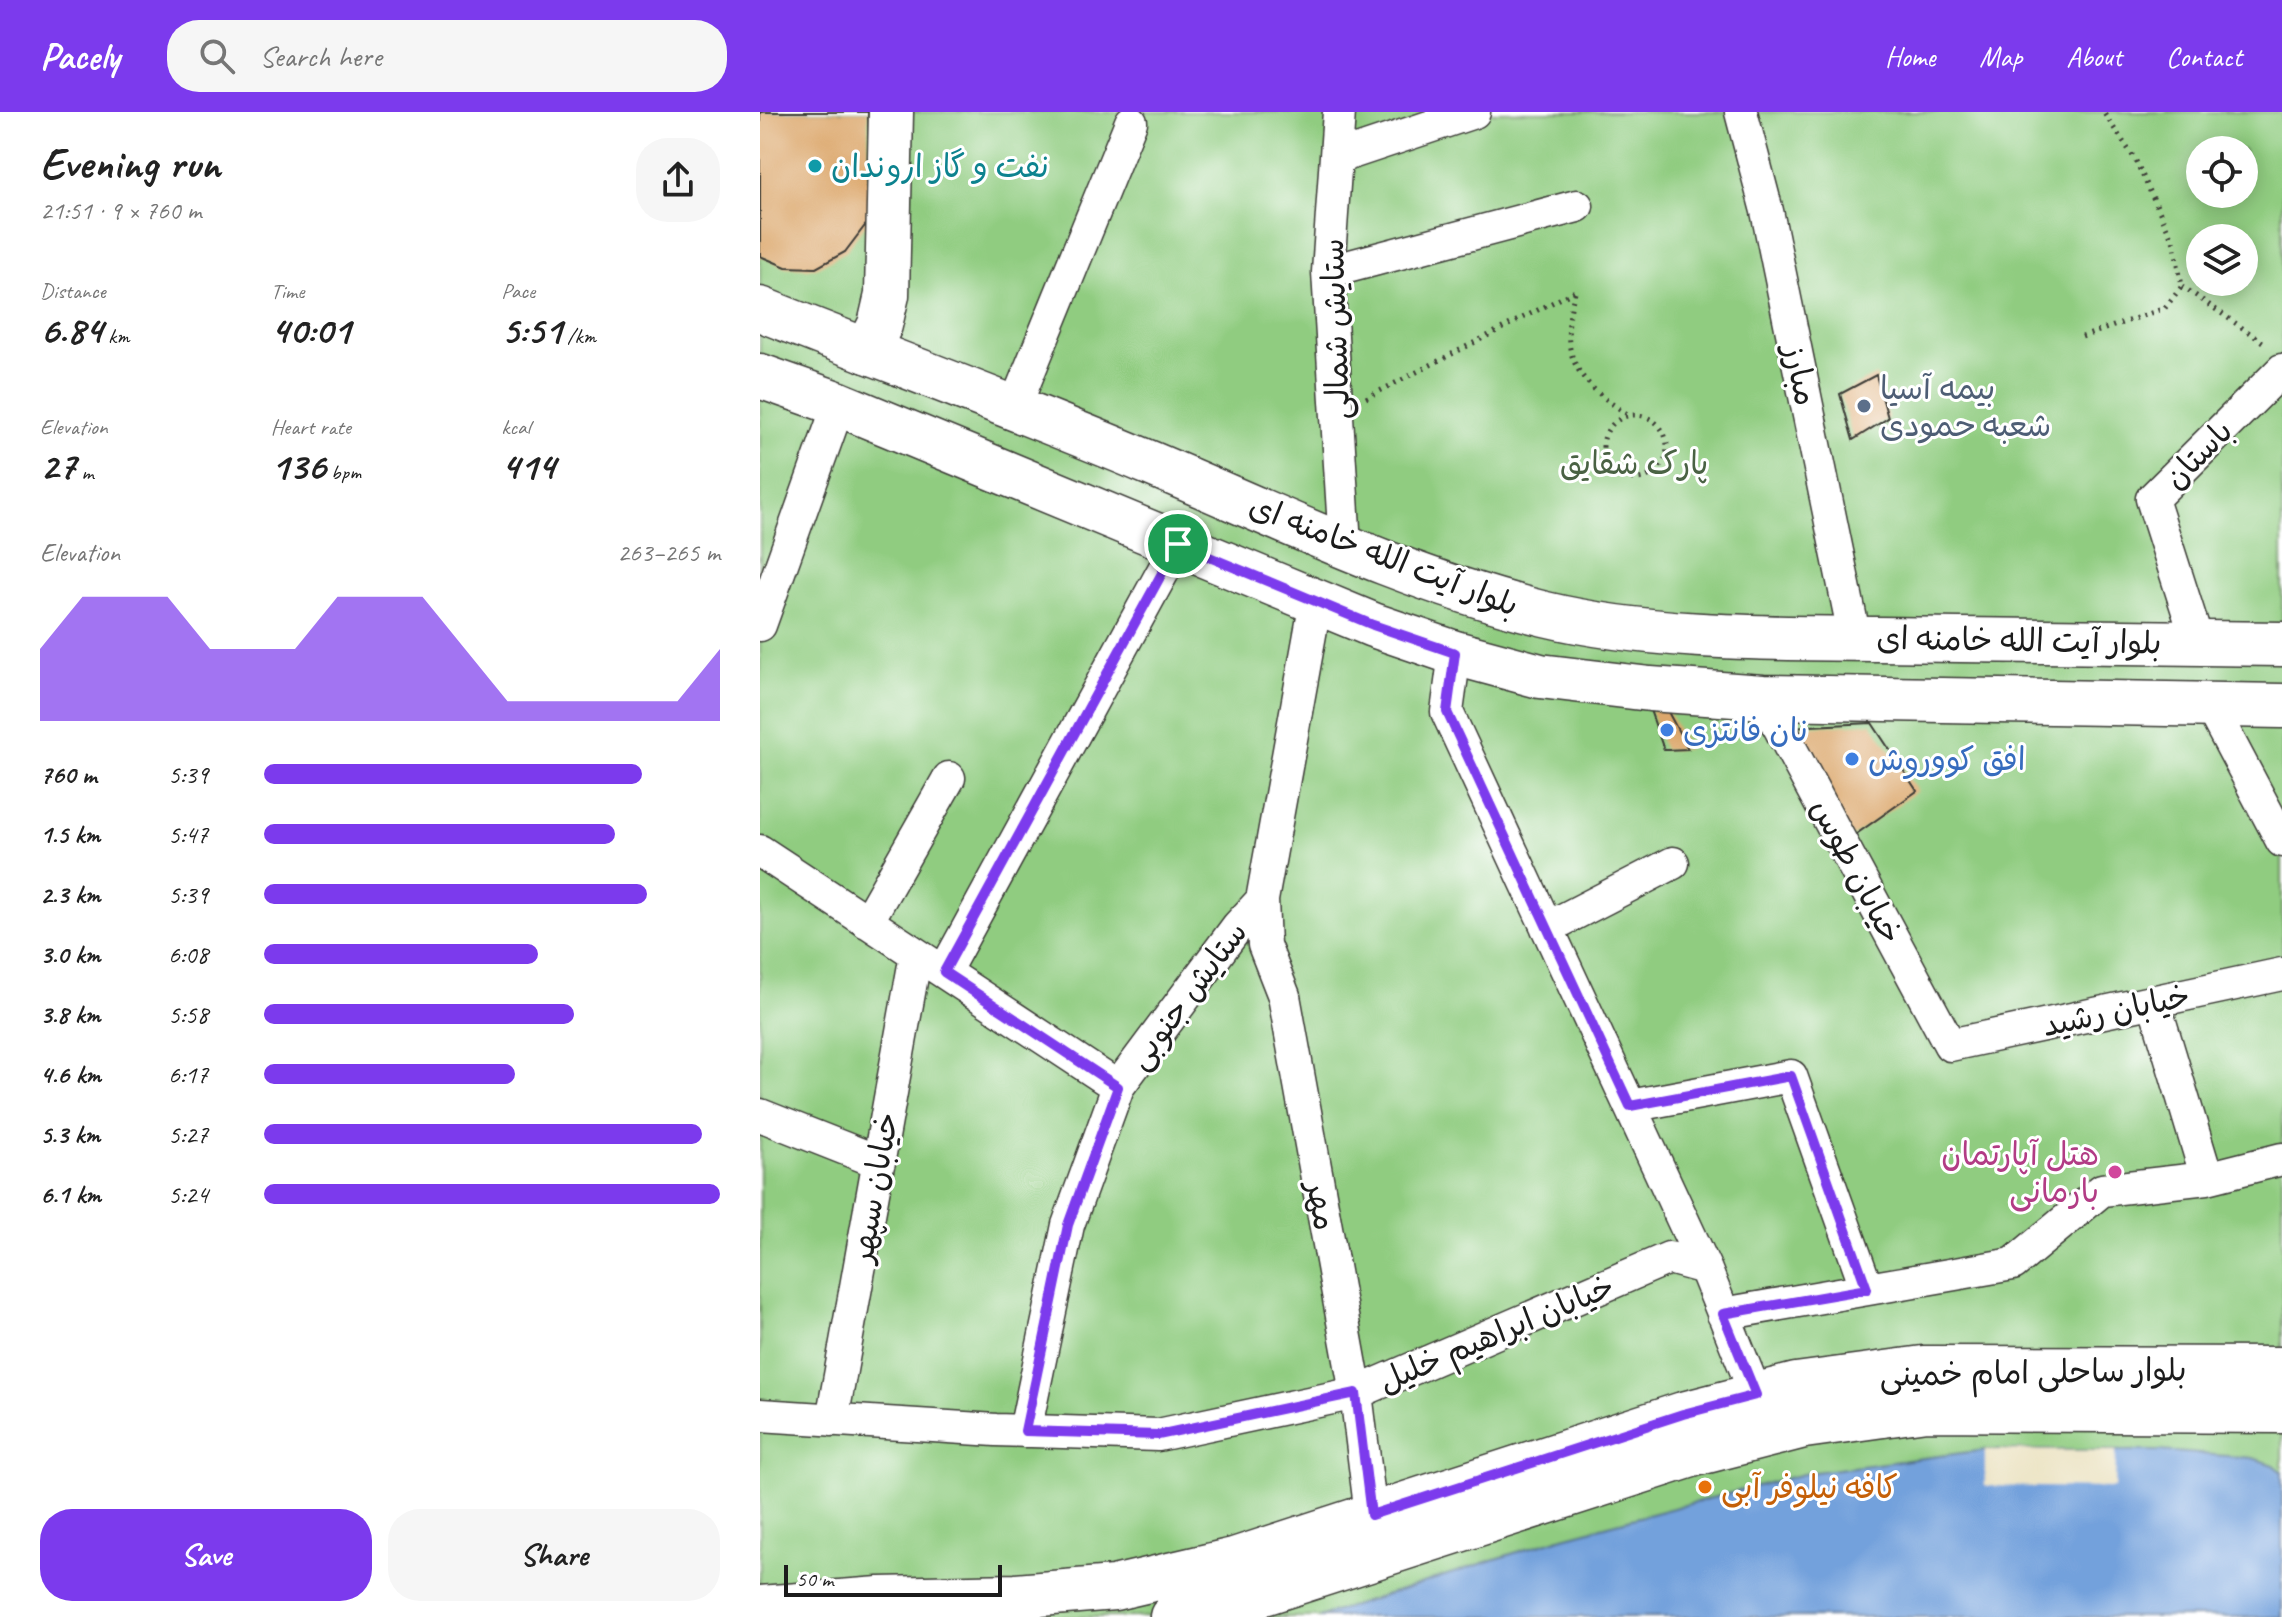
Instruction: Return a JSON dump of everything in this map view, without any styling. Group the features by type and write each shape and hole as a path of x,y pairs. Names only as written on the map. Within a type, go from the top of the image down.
{"main road":[{"path":"839,404 880,325 887,295 891,112"},
{"name":"بلوار آیت الله خامنه ای","path":"760,309 1015,406 1468,594 1547,615 1622,628 1763,637 2282,644"},
{"name":"بلوار آیت الله خامنه ای","path":"760,376 839,404 1373,625 1455,653 1540,676 1650,689 1763,697 2282,706"},
{"name":"بلوار ساحلی امام خمینی","path":"760,1608 880,1599 1016,1596 1114,1588 1234,1560 1683,1414 1796,1385 1923,1368 2282,1369"},
{"name":"بلوار ساحلی امام خمینی","path":"1172,1617 1245,1599 1695,1454 1804,1426 1926,1409 2282,1411"}],"street":[{"name":"ستایش شمالی","path":"1339,112 1328,272 1345,545"},
{"path":"1336,158 1474,112"},
{"name":"مبارز","path":"1741,112 1767,211 1855,639"},
{"path":"1015,406 1131,122"},
{"path":"1328,272 1577,206"},
{"name":"باستان","path":"2198,643 2152,499 2276,358"},
{"path":"760,625 839,404"},
{"path":"944,972 1178,544"},
{"name":"ستایش جنوبی","path":"1025,1431 1068,1225 1118,1087 1238,926 1262,900 1316,601"},
{"path":"1455,653 1447,712 1705,1268 1756,1395"},
{"name":"خیابان طوس","path":"1763,697 1950,1045"},
{"path":"2210,705 2282,841"},
{"path":"867,922 949,778"},
{"path":"760,851 1118,1087"},
{"path":"1547,928 1673,863"},
{"name":"مهر","path":"1262,900 1264,945 1284,996 1356,1393 1371,1515"},
{"name":"خیابان سپهر","path":"832,1420 916,954"},
{"name":"خیابان رشید","path":"1950,1045 2282,974"},
{"path":"2154,1002 2207,1178"},
{"path":"1630,1106 1791,1076 1867,1289"},
{"path":"760,1115 879,1162"},
{"path":"1723,1314 2013,1264 2102,1190 2207,1178 2282,1159"},
{"name":"خیابان ابراهیم خلیل","path":"760,1415 1025,1431 1158,1435 1356,1393 1669,1258 1705,1268"}],"path":[{"path":"2103,112 2135,159 2174,243 2182,286 2276,358"},
{"path":"2082,337 2165,308 2182,286"},
{"path":"1337,413 1575,291 1568,318 1569,345 1578,371 1595,393 1629,415 1650,418 1658,424 1668,443 1663,464 1656,472 1636,479 1616,473 1604,456 1603,445 1611,426 1629,415"}],"green space":[{"name":"پارک شقایق","path":"760,112 2282,112 2282,1617 760,1617"}],"water":[{"path":"1985,1450 2160,1451 2253,1458 2273,1465 2282,1472 2282,1617 1319,1617 1563,1537 1807,1473"}],"pier":[{"path":"1985,1450 2116,1451 2115,1488 1985,1486"}],"building":[{"name":"نفت و گاز اروندان","path":"760,112 868,112 870,219 845,252 816,268 786,267 760,256"},
{"name":"بیمه آسیا شعبه حمودی","path":"1876,375 1888,418 1853,440 1840,394"},
{"name":"نان فانتزی","path":"1650,710 1667,710 1688,749 1664,750"},
{"name":"افق کووروش","path":"1872,723 1917,791 1852,837 1789,727"}],"place":[{"name":"نفت و گاز اروندان","path":"815,166"},
{"name":"بیمه آسیا شعبه حمودی","path":"1864,406"},
{"name":"نان فانتزی","path":"1667,730"},
{"name":"افق کووروش","path":"1852,759"},
{"name":"هتل آپارتمان بارمانی","path":"2115,1172"},
{"name":"کافه نیلوفر آبی","path":"1705,1487"}],"route":[{"path":"1178,544 1373,625 1455,653 1447,712 1630,1106 1791,1076 1867,1289 1723,1314 1756,1395 1683,1414 1371,1515 1356,1393 1158,1435 1025,1431 1068,1225 1118,1087 944,972 1178,544"}]}
